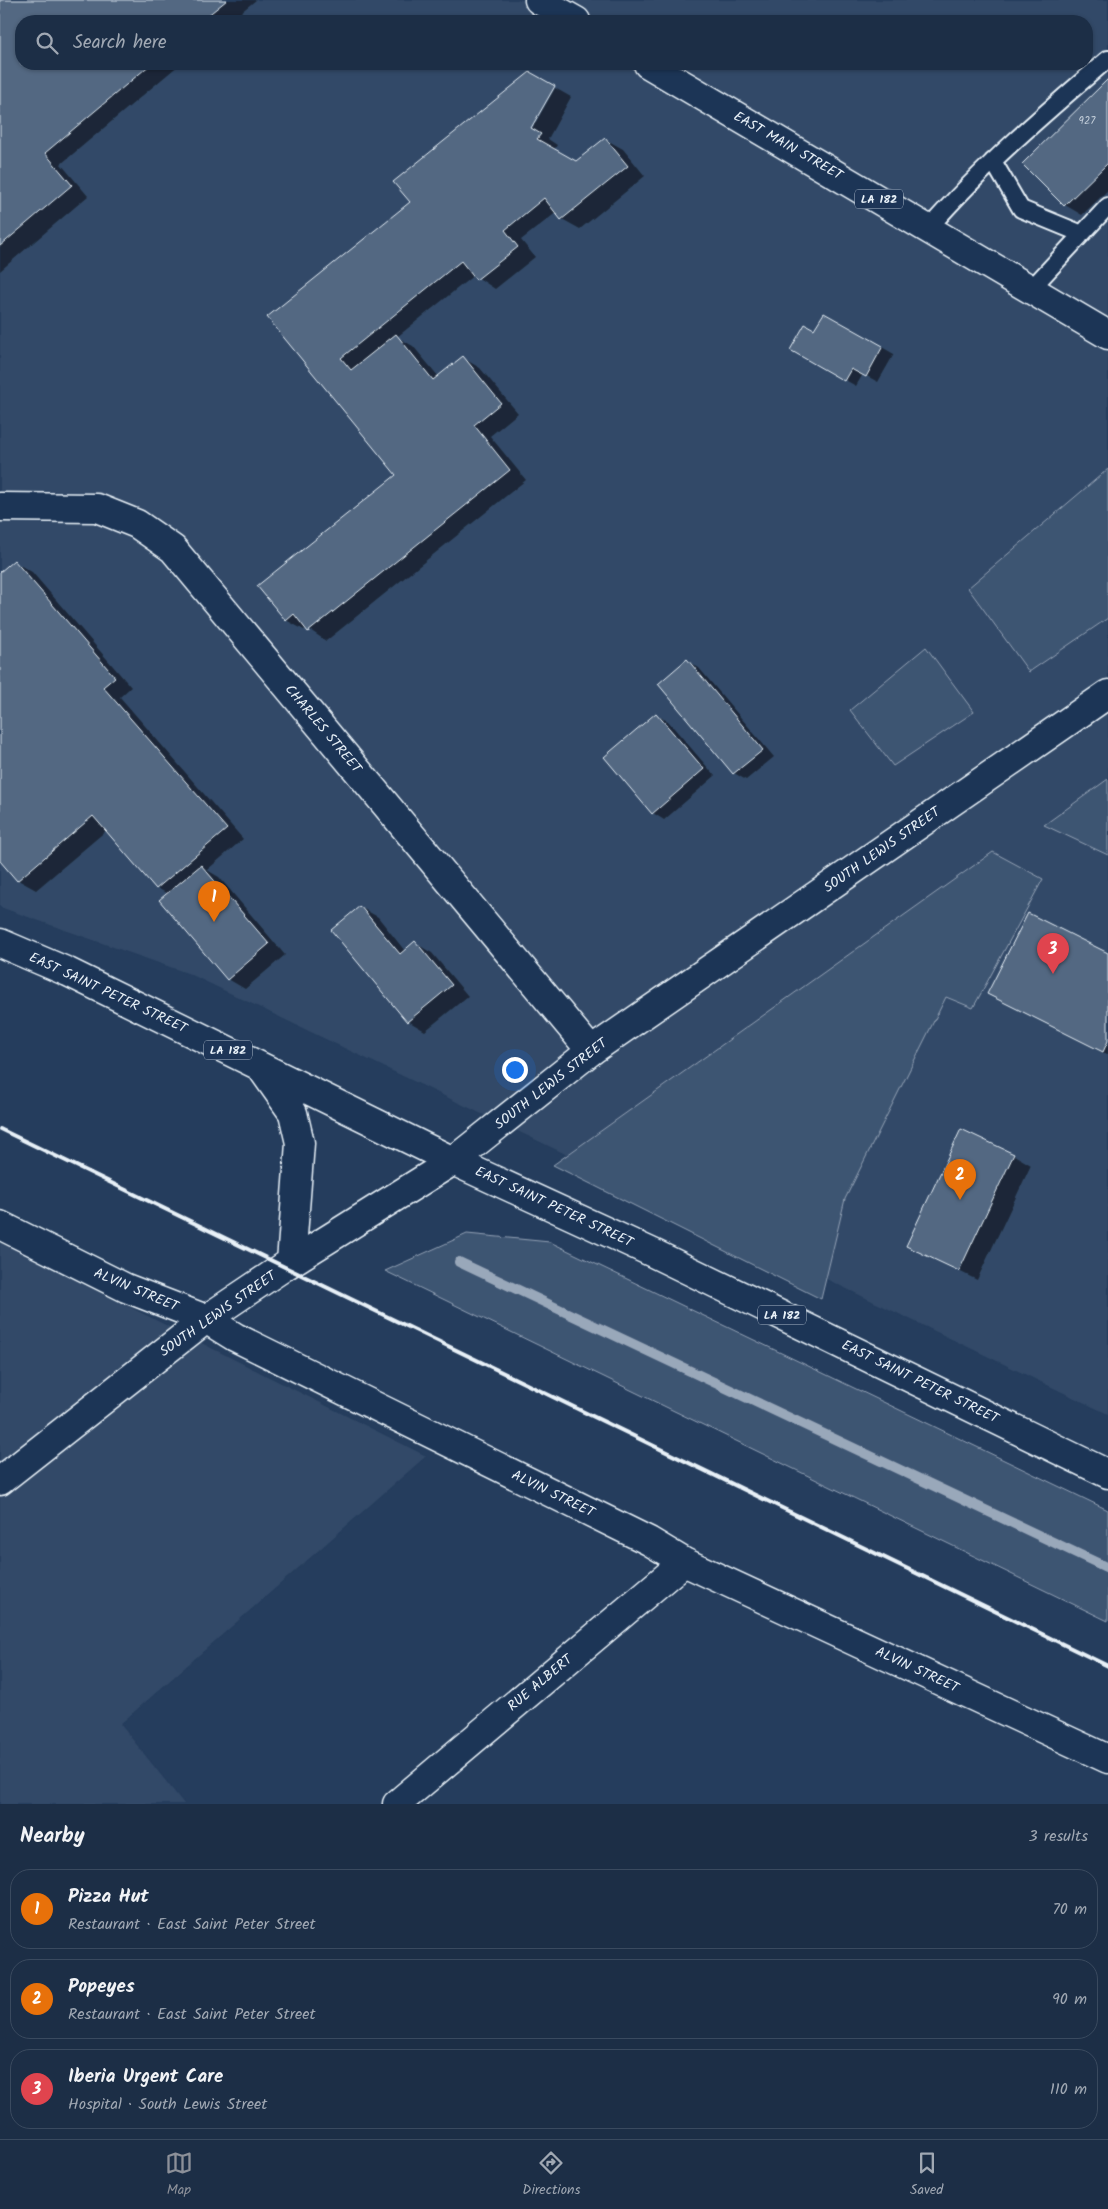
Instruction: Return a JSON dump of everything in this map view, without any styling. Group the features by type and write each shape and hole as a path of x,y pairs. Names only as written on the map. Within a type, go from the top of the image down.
{"main road":[{"path":"539,0 565,15"},
{"name":"EAST MAIN STREET","path":"658,70 1108,335"},
{"name":"CHARLES STREET","path":"0,506 10,508 97,508 137,524 173,548 591,1051"},
{"name":"SOUTH LEWIS STREET","path":"0,1480 206,1319 291,1262 453,1161 591,1051 1108,694"},
{"name":"EAST SAINT PETER STREET","path":"0,943 68,972 453,1161 653,1253 1108,1474"},
{"path":"260,1066 293,1113 300,1142 291,1262"},
{"name":"ALVIN STREET","path":"0,1225 126,1288 206,1319 235,1337 649,1541 684,1562 1108,1759"},
{"name":"RUE ALBERT","path":"397,1804 684,1562"}],"lane":[{"path":"929,228 963,190 992,162 1108,59"},
{"path":"992,162 1021,209 1082,234"},
{"path":"1030,290 1108,206"}],"shaded area":[{"path":"0,0 1108,0 1108,1414 190,974 0,907"},
{"path":"1108,469 1108,618 1029,672 968,588"},
{"path":"926,647 974,712 893,766 850,710"},
{"path":"1108,779 1108,855 1044,825"},
{"path":"993,852 1043,879 973,1008 946,997 845,1199 821,1299 553,1165"},
{"path":"467,1234 550,1242 1108,1510 1108,1621 385,1271"},
{"path":"0,1242 426,1456 120,1724 184,1804 0,1804"}],"building":[{"path":"0,0 227,0 208,15 15,15 15,70 144,70 45,153 72,185 0,246"},
{"path":"530,72 555,86 531,128 541,134 537,139 576,161 605,138 628,166 561,220 544,198 505,230 518,247 476,280 461,261 341,358 351,370 396,334 433,380 463,356 501,403 474,425 510,470 308,632 294,614 286,621 257,586 396,475 267,317 410,202 393,182"},
{"path":"1108,79 1108,163 1064,206 1022,164"},
{"path":"824,313 883,346 866,377 851,369 844,381 790,350 805,324 814,329"},
{"path":"14,560 115,677 103,687 227,829 156,889 93,816 17,881 0,861 0,572"},
{"path":"687,659 763,750 733,774 658,684"},
{"path":"656,713 704,769 652,814 604,757"},
{"path":"201,865 269,944 227,980 159,900"},
{"path":"360,906 400,954 415,941 452,985 407,1022 331,930"},
{"path":"1028,913 1108,953 1108,1041 1103,1052 987,994"},
{"path":"961,1129 1014,1154 959,1271 906,1246"}],"waterway":[{"path":"459,1262 1108,1568"}],"railway":[{"path":"0,1129 1108,1666"}],"place":[{"name":"Pizza Hut","path":"214,922"},
{"name":"Iberia Urgent Care","path":"1053,974"},
{"name":"Popeyes","path":"960,1200"}]}
